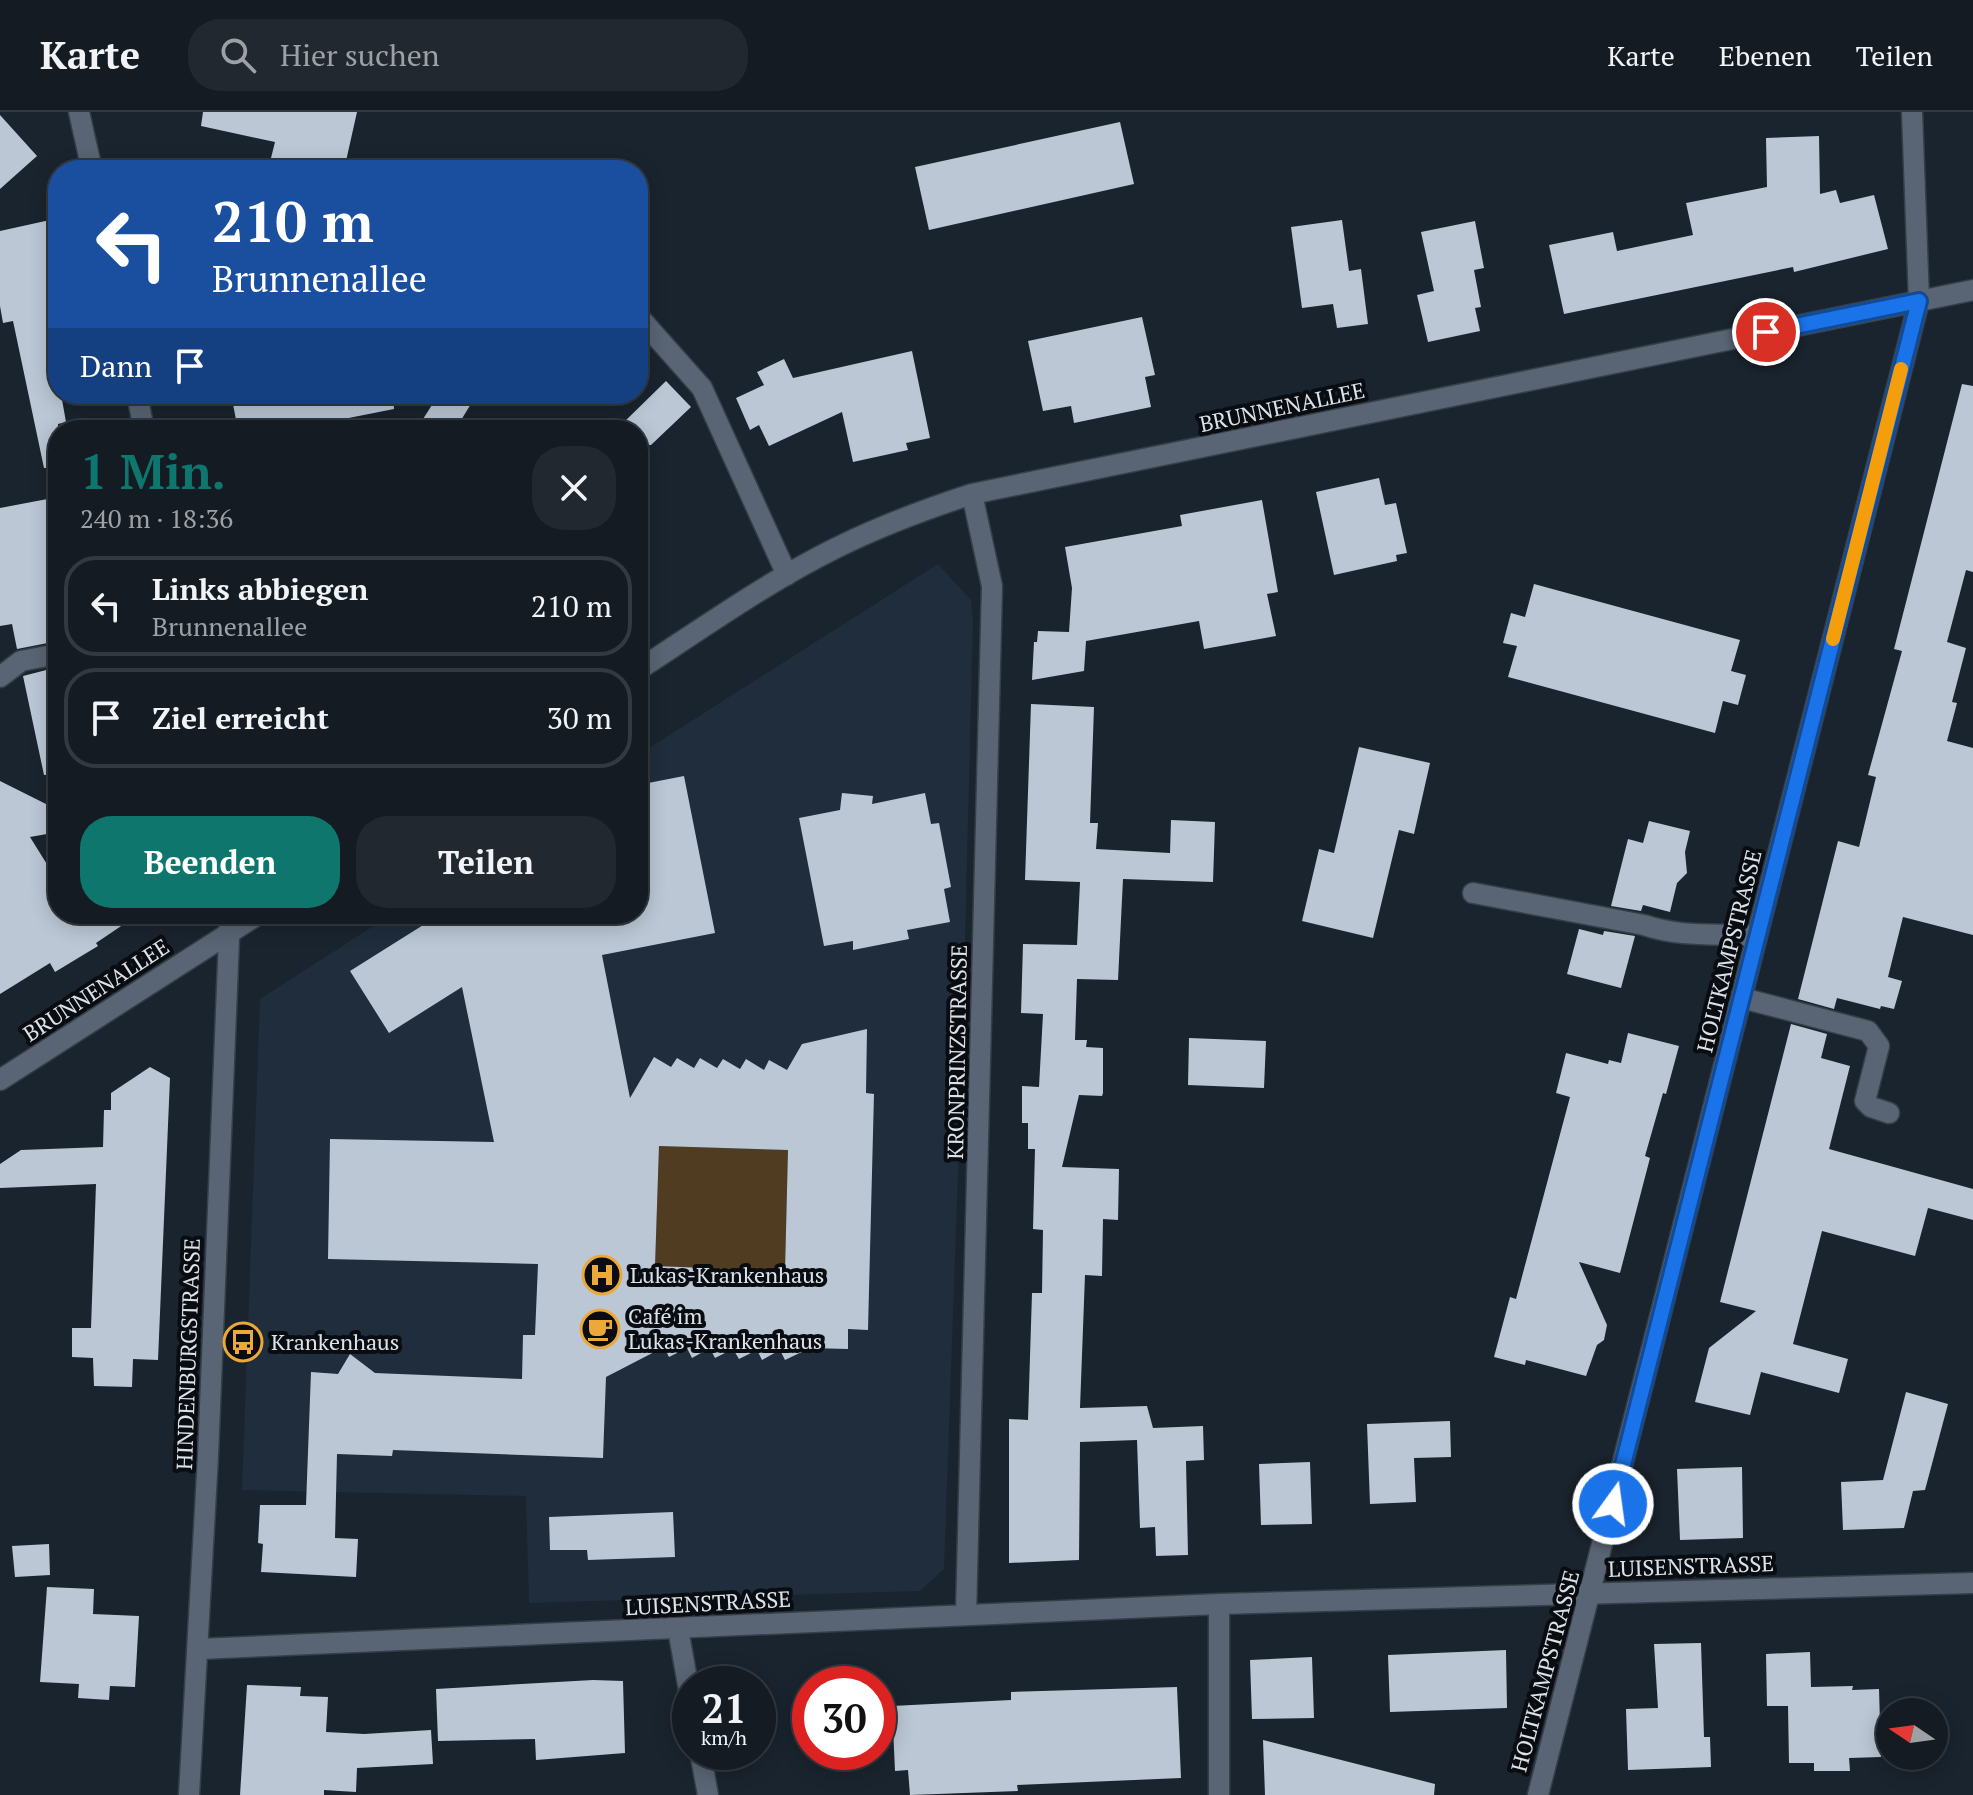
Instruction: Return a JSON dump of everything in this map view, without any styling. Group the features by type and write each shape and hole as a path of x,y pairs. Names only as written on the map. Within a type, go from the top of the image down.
{"street":[{"path":"79,112 90,160"},
{"name":"HOLTKAMPSTRASSE","path":"1538,1795 1919,301 1912,112"},
{"name":"BRUNNENALLEE","path":"648,664 787,575 837,548 919,511 972,494 1973,290"},
{"path":"648,327 702,388 787,575"},
{"name":"KRONPRINZSTRASSE","path":"966,1614 992,586 972,494"},
{"path":"0,677 21,661 48,656"},
{"path":"1473,893 1644,925 1664,932 1695,936 1720,933 1757,936"},
{"name":"BRUNNENALLEE","path":"0,1080 229,924"},
{"name":"HINDENBURGSTRASSE","path":"189,1795 199,1649 230,924"},
{"path":"1742,998 1868,1031 1879,1046 1865,1101 1871,1107 1889,1113"},
{"name":"LUISENSTRASSE","path":"199,1649 1219,1604 1973,1583"},
{"path":"1219,1604 1219,1795"},
{"path":"678,1629 685,1666"},
{"path":"703,1770 708,1795"}],"shaded area":[{"name":"Lukas-Krankenhaus","path":"938,564 971,600 973,622 962,1059 944,1569 920,1591 529,1603 526,1496 242,1490 260,999 376,924 648,924 648,749"},
{"path":"659,1146 788,1150 785,1271 655,1266"}],"building":[{"path":"203,112 357,112 346,160 270,160 275,142 201,126"},
{"path":"0,115 37,156 0,189"},
{"path":"1120,122 1134,184 929,230 915,167"},
{"path":"1819,136 1820,194 1836,190 1840,203 1874,195 1888,249 1794,272 1793,267 1564,314 1549,245 1613,232 1617,251 1693,235 1686,203 1767,187 1766,138"},
{"path":"48,220 48,404 63,404 66,420 48,420 48,468 44,468 13,321 3,323 0,306 0,231"},
{"path":"1342,220 1349,271 1361,269 1368,324 1337,328 1333,304 1302,308 1291,227"},
{"path":"1475,221 1484,268 1474,270 1481,307 1475,308 1480,331 1428,342 1417,295 1434,291 1421,232"},
{"path":"1142,317 1155,375 1145,377 1151,407 1074,423 1071,406 1043,411 1028,341"},
{"path":"912,351 930,438 906,443 908,450 853,462 842,412 769,446 759,425 750,430 736,398 764,385 757,372 784,359 793,378"},
{"path":"666,381 691,407 651,445 648,445 648,420 626,420 642,404 648,404 648,399"},
{"path":"1962,384 1973,386 1973,572 1966,570 1947,642 1966,648 1952,702 1957,703 1947,741 1973,748 1973,935 1903,917 1888,977 1902,981 1894,1009 1881,1006 1880,1009 1837,998 1834,1009 1798,999 1838,841 1859,847 1876,777 1868,775 1902,651 1894,649"},
{"path":"233,404 394,404 394,409 338,420 236,420"},
{"path":"433,404 471,404 461,420 422,420"},
{"path":"1379,478 1385,505 1396,503 1407,553 1396,555 1397,561 1334,575 1316,492"},
{"path":"48,499 48,643 17,649 12,624 0,626 0,508"},
{"path":"1262,500 1278,592 1267,594 1276,636 1204,649 1199,621 1086,641 1084,671 1032,680 1034,642 1037,642 1038,631 1069,632 1072,588 1065,547 1182,526 1180,515"},
{"path":"1534,584 1740,640 1731,671 1746,675 1738,705 1723,701 1715,733 1508,677 1517,646 1503,643 1511,613 1525,617"},
{"path":"48,670 48,775 44,775 23,676"},
{"path":"1031,704 1094,707 1090,823 1098,823 1096,849 1170,853 1171,820 1215,822 1213,882 1123,879 1118,980 1077,979 1075,1040 1087,1040 1086,1047 1103,1048 1103,1093 1102,1096 1079,1095 1062,1167 1119,1169 1118,1220 1103,1219 1102,1276 1085,1275 1080,1408 1147,1406 1153,1428 1203,1426 1204,1460 1186,1461 1188,1555 1156,1556 1155,1527 1140,1528 1137,1440 1080,1442 1079,1560 1009,1563 1009,1419 1028,1420 1032,1293 1042,1293 1043,1230 1033,1229 1035,1149 1028,1149 1028,1123 1022,1123 1022,1086 1039,1087 1043,1014 1021,1013 1023,944 1077,945 1080,882 1025,880"},
{"path":"1359,747 1430,763 1414,834 1399,830 1373,938 1302,921 1319,849 1334,853"},
{"path":"684,776 715,933 602,955 630,1098 654,1057 671,1067 677,1058 694,1068 700,1058 717,1068 723,1059 740,1069 746,1059 764,1070 769,1060 787,1070 802,1044 867,1029 866,1093 874,1094 868,1330 848,1329 848,1349 810,1348 785,1360 780,1350 762,1360 757,1350 739,1359 733,1349 715,1358 710,1348 692,1358 687,1348 669,1357 664,1347 606,1377 603,1458 393,1450 392,1456 337,1454 335,1538 358,1539 356,1577 261,1572 263,1544 258,1543 260,1505 306,1505 311,1372 338,1374 350,1354 375,1373 522,1379 523,1335 535,1335 538,1264 328,1259 330,1139 494,1142 462,987 389,1033 350,971 425,924 648,924 648,783","holes":["659,1146 788,1150 785,1271 655,1266"]},
{"path":"0,781 48,805 48,834 30,837 48,866 48,924 124,924 96,943 98,946 55,972 50,963 0,994"},
{"path":"842,793 873,796 872,804 925,793 931,824 939,823 951,887 944,889 950,922 907,930 909,939 853,950 853,941 824,946 799,818 840,810"},
{"path":"1649,821 1690,831 1685,852 1687,873 1677,883 1670,912 1643,905 1641,911 1611,906 1628,839 1643,843"},
{"path":"1579,929 1603,935 1604,931 1635,936 1621,988 1567,974"},
{"path":"1791,1024 1827,1034 1821,1058 1850,1066 1829,1149 1973,1189 1973,1220 1928,1208 1915,1256 1822,1231 1793,1344 1848,1359 1839,1393 1761,1372 1750,1415 1695,1402 1709,1348 1756,1311 1720,1302"},
{"path":"1628,1033 1679,1046 1645,1156 1650,1158 1620,1273 1579,1262 1607,1325 1604,1340 1597,1345 1586,1376 1526,1360 1525,1365 1494,1357 1510,1297 1516,1299 1570,1097 1556,1093 1566,1053 1608,1064 1609,1060 1621,1063"},
{"path":"1189,1038 1266,1041 1264,1088 1188,1085"},
{"path":"150,1067 170,1078 158,1360 133,1359 132,1387 94,1386 93,1358 72,1357 72,1328 91,1328 96,1184 0,1188 0,1164 21,1150 103,1147 104,1110 111,1110 111,1093"},
{"path":"1906,1392 1948,1404 1925,1490 1913,1491 1904,1528 1843,1530 1841,1482 1883,1480"},
{"path":"1450,1421 1451,1457 1414,1458 1416,1502 1370,1504 1367,1424"},
{"path":"1310,1462 1312,1524 1261,1525 1259,1464"},
{"path":"1742,1467 1743,1538 1680,1540 1677,1469"},
{"path":"673,1512 675,1557 588,1560 587,1550 550,1550 549,1517"},
{"path":"49,1544 50,1575 15,1577 12,1546"},
{"path":"47,1587 94,1589 93,1614 139,1616 135,1687 110,1686 109,1700 78,1698 79,1684 40,1682"},
{"path":"1701,1643 1704,1737 1710,1737 1711,1767 1628,1770 1626,1709 1658,1708 1654,1644"},
{"path":"1506,1650 1507,1708 1390,1712 1388,1655"},
{"path":"1810,1652 1811,1687 1879,1689 1879,1698 1876,1698 1876,1757 1849,1758 1850,1771 1814,1771 1814,1763 1789,1763 1788,1706 1767,1706 1766,1654"},
{"path":"1312,1657 1314,1718 1252,1719 1250,1660"},
{"path":"623,1681 625,1753 536,1760 535,1739 438,1741 436,1689"},
{"path":"247,1685 301,1687 300,1696 328,1697 326,1732 364,1734 431,1730 433,1764 357,1768 356,1792 324,1790 324,1795 240,1795"},
{"path":"1177,1687 1181,1778 1017,1785 1018,1791 910,1795 908,1770 895,1771 896,1706 1011,1700 1011,1692"},
{"path":"1263,1740 1435,1784 1434,1795 1265,1795"}],"slow traffic":[{"path":"1833,639 1901,369"}],"place":[{"name":"Lukas-Krankenhaus","path":"602,1275"},
{"name":"Café im Lukas-Krankenhaus","path":"600,1329"},
{"name":"Krankenhaus","path":"243,1342"}],"route":[{"path":"1613,1504 1919,301 1766,332"}]}
